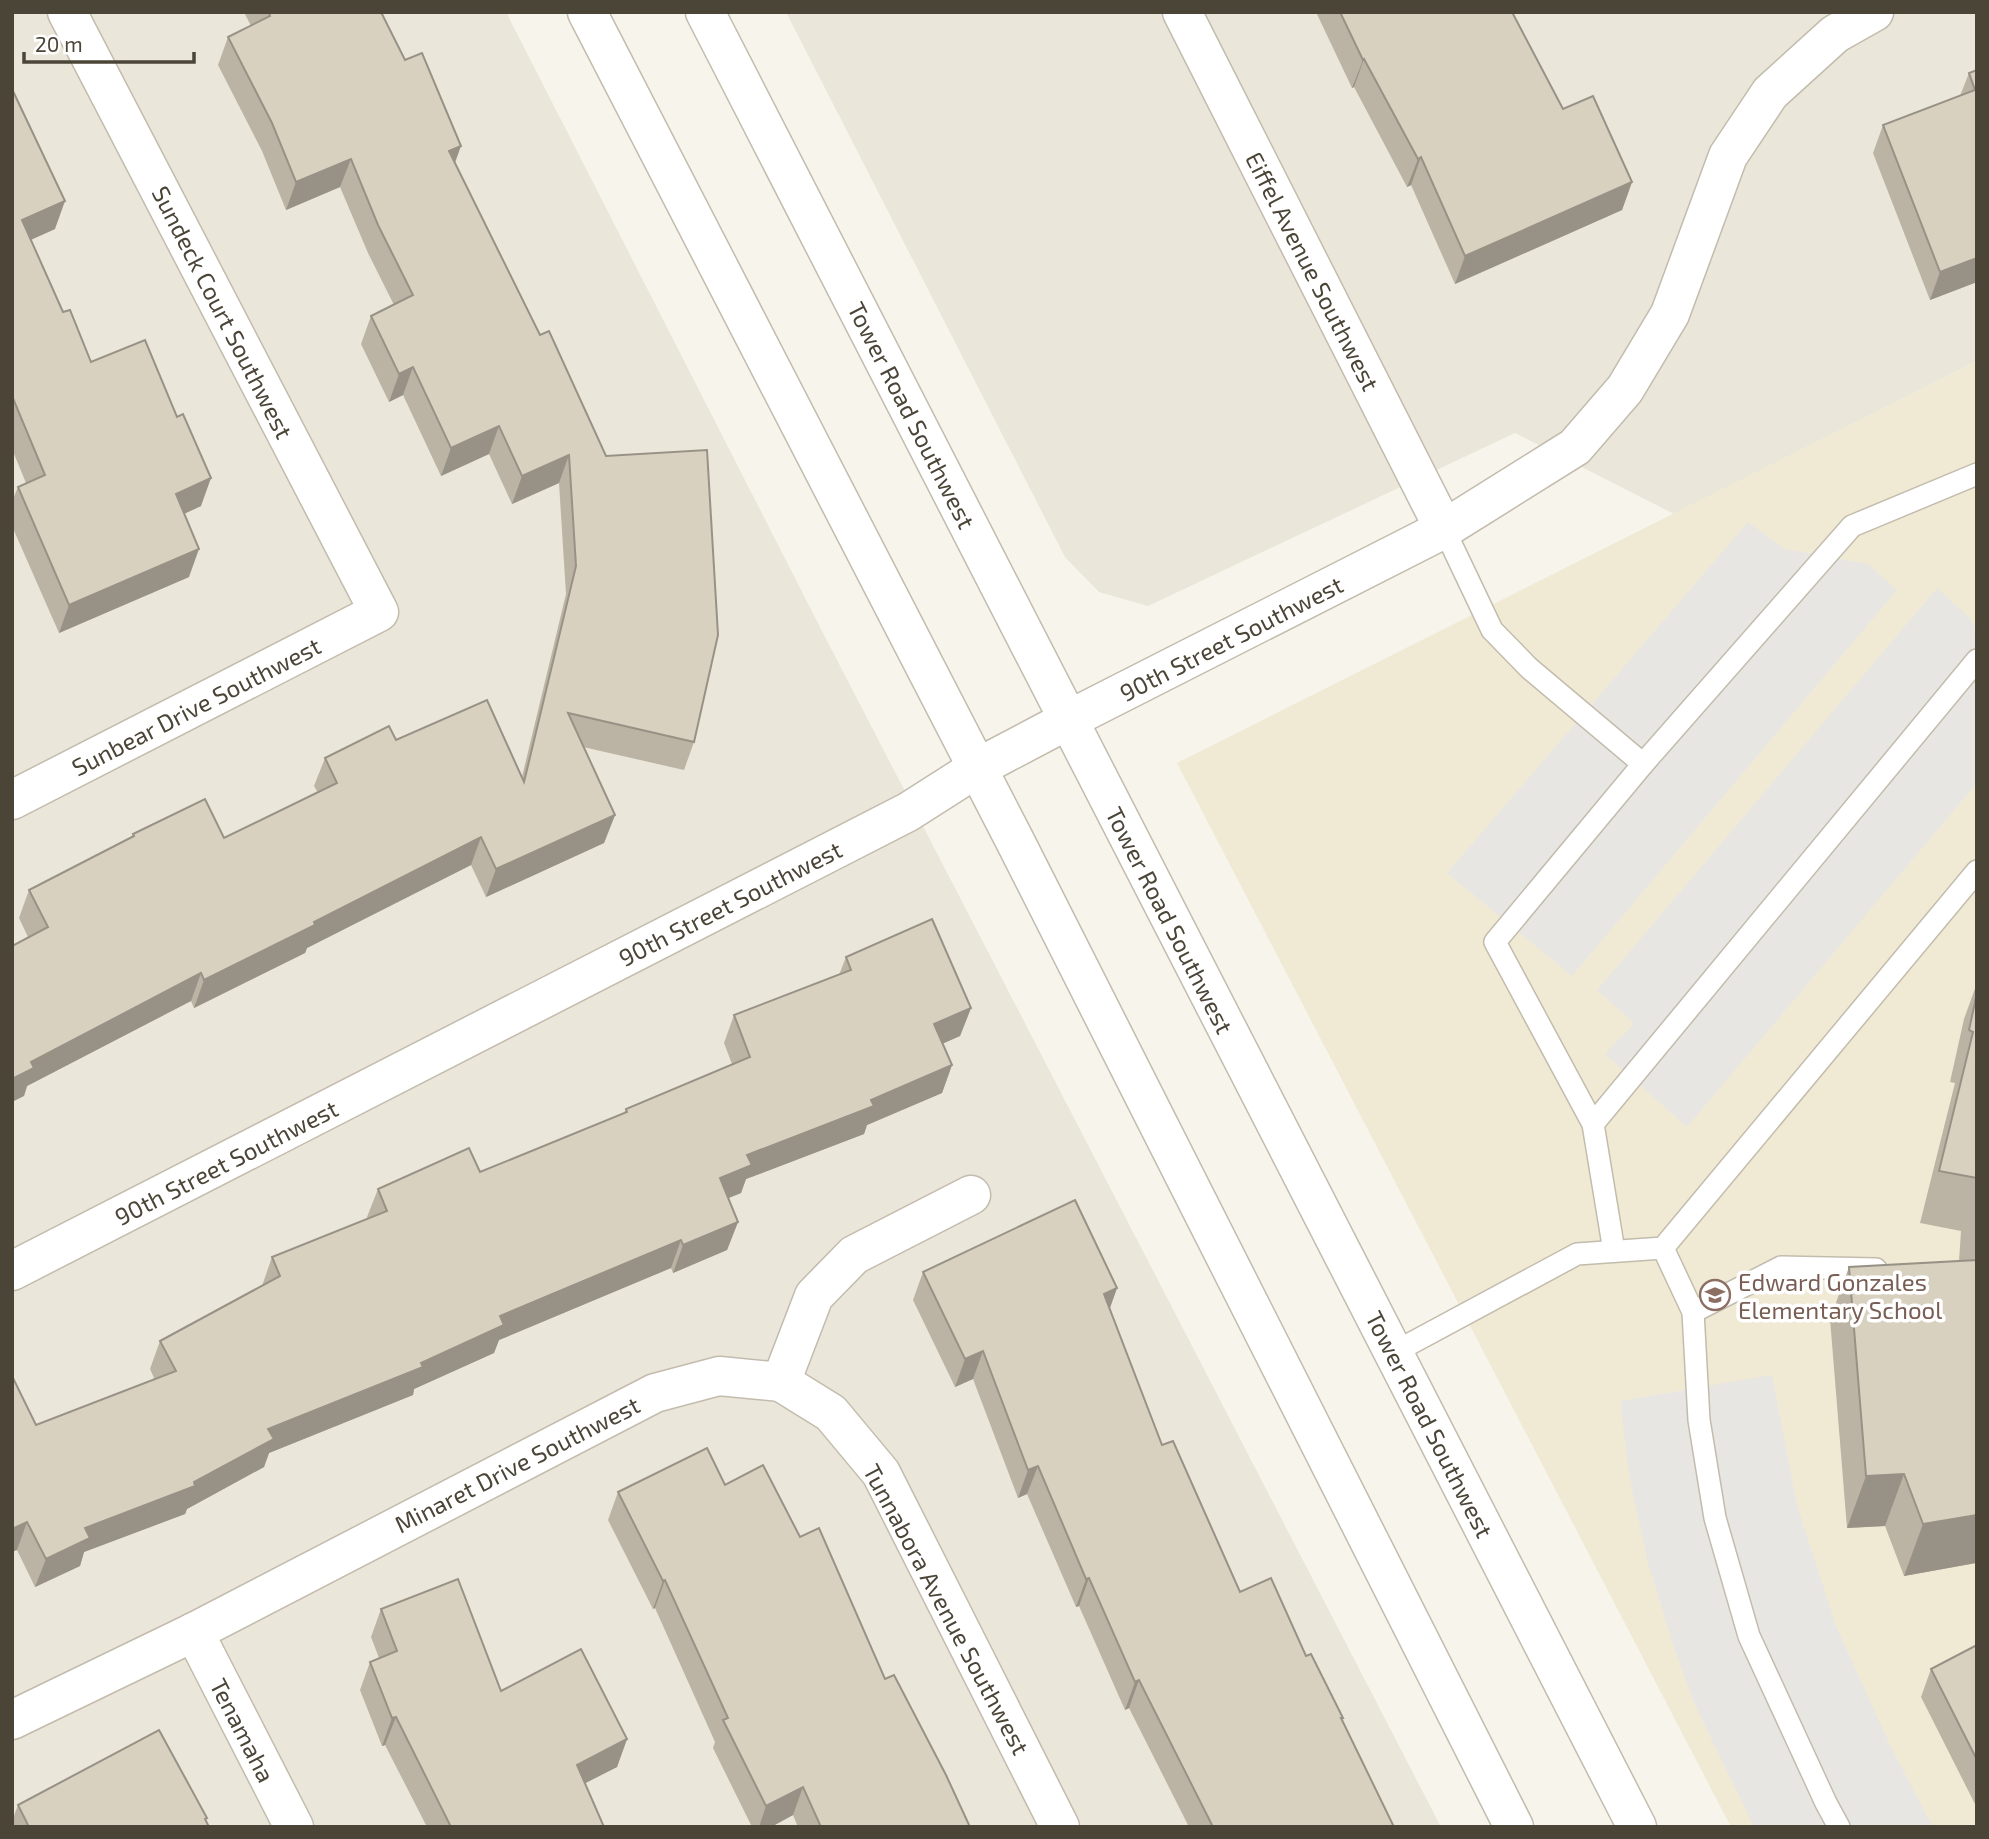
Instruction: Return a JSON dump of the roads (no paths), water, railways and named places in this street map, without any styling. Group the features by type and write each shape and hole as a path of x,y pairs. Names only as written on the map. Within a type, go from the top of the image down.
{"street":[{"name":"Sundeck Court Southwest","path":"67,12 379,612"},
{"path":"587,12 977,768 1514,1827"},
{"name":"Tower Road Southwest","path":"705,12 1637,1827"},
{"name":"Eiffel Avenue Southwest","path":"1182,12 1444,529"},
{"name":"90th Street Southwest","path":"12,1271 908,812 977,768 1444,529 1575,447 1625,389 1670,314 1728,156 1770,93 1835,34 1874,12"},
{"name":"Sunbear Drive Southwest","path":"12,800 379,612"},
{"path":"781,1382 814,1296 854,1255 971,1195"},
{"name":"Minaret Drive Southwest","path":"12,1720 194,1632 655,1393 719,1376 781,1382"},
{"name":"Tunnabora Avenue Southwest","path":"781,1382 831,1413 881,1473 1060,1827"},
{"name":"Tenamaha","path":"194,1632 294,1827"}],"lane":[{"path":"1614,1251 1593,1124 1496,942 1643,764 1852,526 1977,474"},
{"path":"1444,529 1492,630 1529,668 1643,764"},
{"path":"1593,1124 1977,660"},
{"path":"1393,1353 1577,1254 1663,1248 1977,871"},
{"path":"1663,1248 1693,1312 1699,1420 1718,1531 1749,1636 1839,1827"},
{"path":"1693,1312 1781,1267 1898,1270"}],"place":[{"name":"Edward Gonzales Elementary School","path":"1715,1295"}]}
